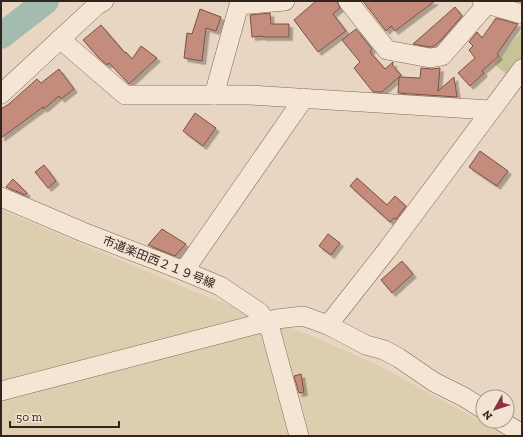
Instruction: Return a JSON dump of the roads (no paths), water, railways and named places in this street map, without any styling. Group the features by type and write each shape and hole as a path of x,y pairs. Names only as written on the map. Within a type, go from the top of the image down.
{"street":[{"path":"1,94 97,5 104,1"},
{"path":"214,95 239,5 285,1"},
{"path":"348,1 387,50 430,58 442,56 484,3 522,14"},
{"path":"60,39 125,95 250,95 490,110"},
{"path":"328,325 387,250 522,69"},
{"path":"184,270 304,98"},
{"name":"市道楽田西２１９号線","path":"1,197 83,232 184,270 220,286 259,312 271,332 299,436"},
{"path":"1,391 266,322 283,318 303,316 328,325 366,344 384,350 400,358 434,382 475,404"}],"waterway":[{"path":"1,36 46,1"}]}
